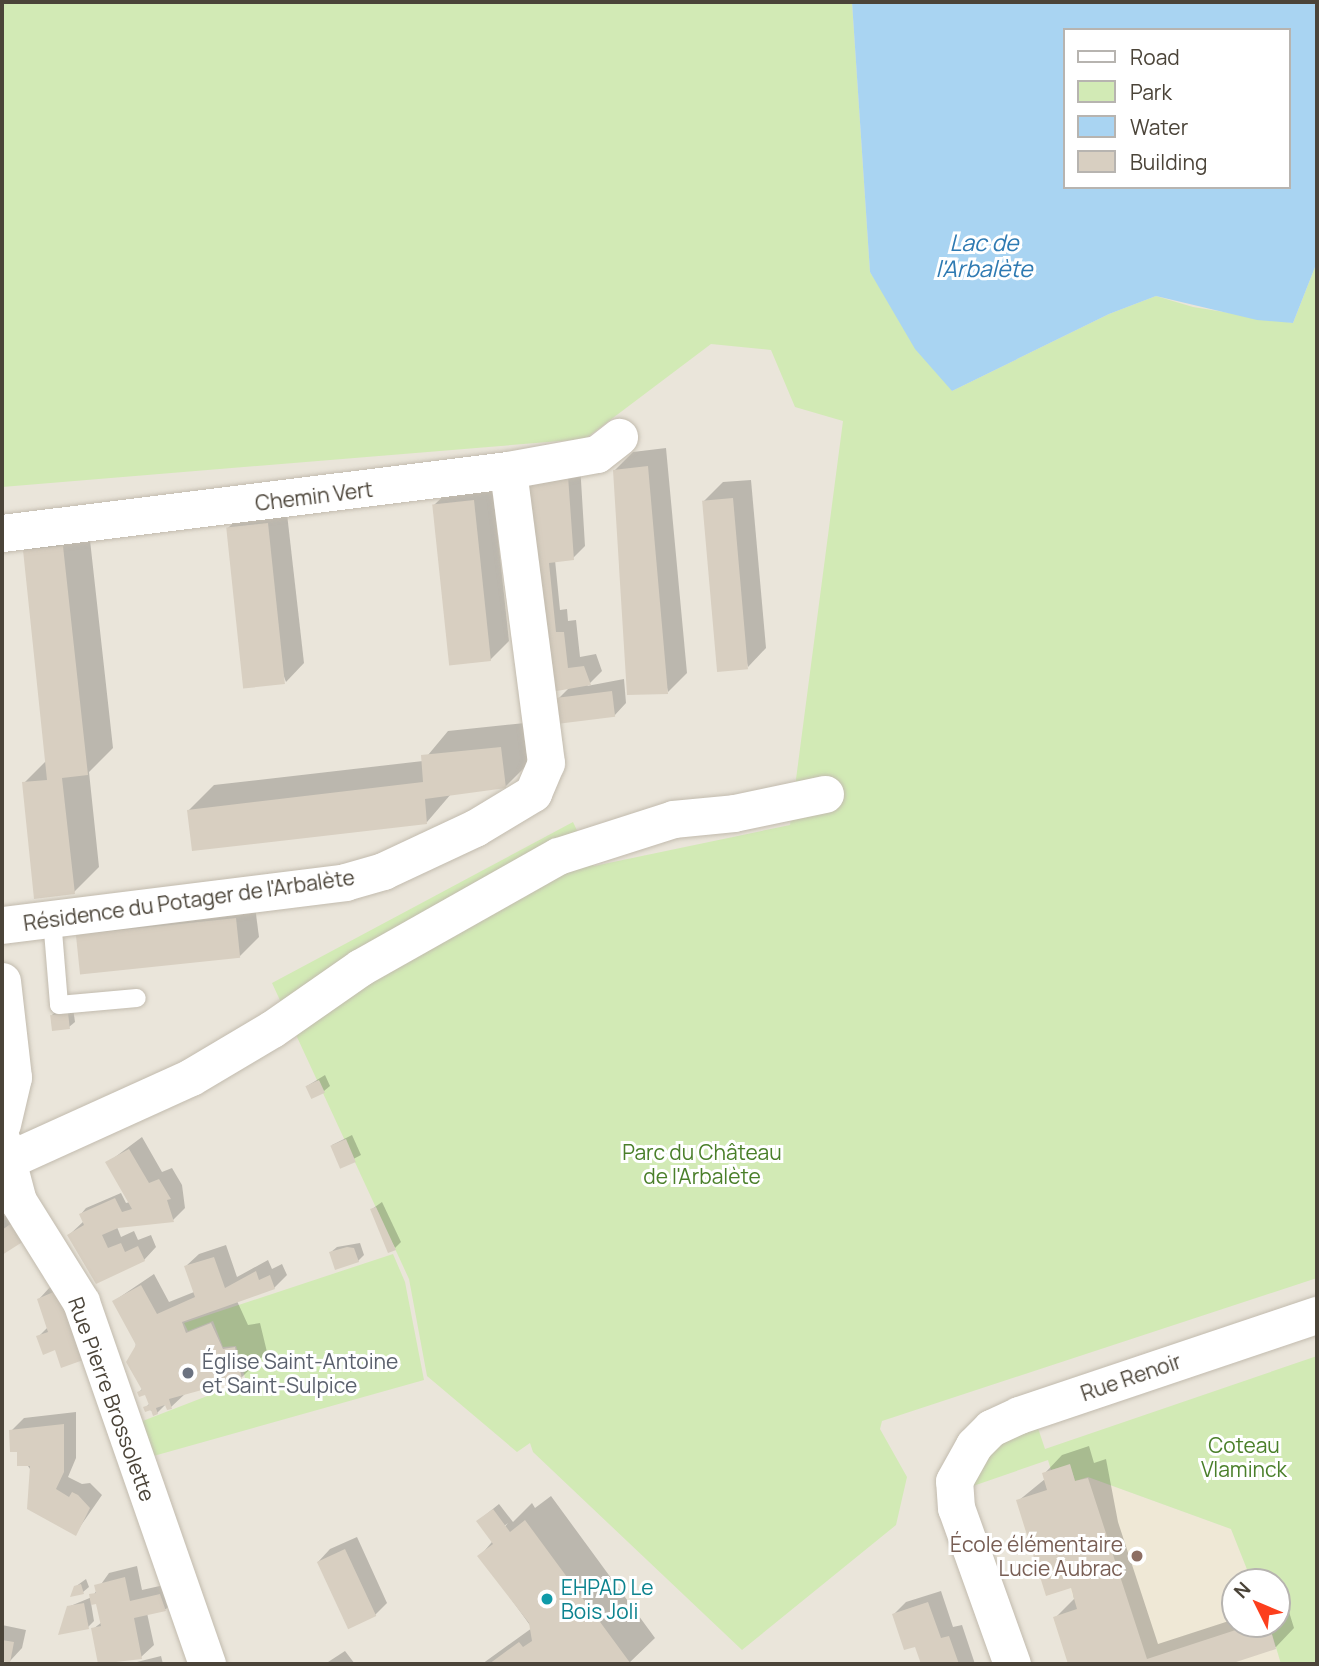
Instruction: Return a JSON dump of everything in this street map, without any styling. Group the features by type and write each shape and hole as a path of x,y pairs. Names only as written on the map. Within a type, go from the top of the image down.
{"street":[{"name":"Chemin Vert","path":"2,533 508,470 597,454 619,437"},
{"name":"Résidence du Potager de l'Arbalète","path":"2,925 345,882 383,871 463,833 533,793 546,763 508,470"},
{"path":"4,1151 191,1077 272,1029 360,968 558,856 673,819 734,813 825,794"},
{"path":"2,981 13,1077 2,1124"},
{"name":"Rue Pierre Brossolette","path":"4,1151 18,1200 81,1302 207,1664"},
{"name":"Rue Renoir","path":"1012,1664 956,1508 954,1481 961,1463 991,1427 1019,1415 1317,1315"}],"lane":[{"path":"52,919 59,1005 137,998"}],"shaded area":[{"path":"2,2 1317,2 1317,1664 2,1664"},
{"name":"École élémentaire Lucie Aubrac","path":"1070,1464 1088,1477 1231,1529 1246,1568 1221,1568 1221,1638 1273,1638 1281,1664 1068,1664 1053,1617 1077,1609 1070,1588 1046,1596 1016,1500 1047,1490 1042,1473"}],"green space":[{"name":"Parc du Château de l'Arbalète","path":"2,2 852,2 870,272 952,391 1109,314 1156,296 1193,307 1293,323 1317,262 1317,1278 882,1421 880,1429 907,1477 896,1525 742,1650 533,1452 530,1443 517,1452 427,1376 409,1279 272,983 573,822 594,866 790,825 843,421 795,407 771,350 711,344 585,439 2,487"},
{"path":"393,1254 405,1282 424,1380 150,1457 140,1422 246,1381 236,1346 223,1347 213,1321 188,1331 184,1323"},
{"name":"Coteau Vlaminck","path":"1317,1356 1317,1664 1281,1664 1273,1638 1291,1638 1291,1568 1246,1568 1231,1529 1088,1477 1075,1481 1070,1465 1051,1470 1048,1460 973,1486 990,1448 1037,1425 1045,1449"}],"water":[{"name":"Lac de l'Arbalète","path":"852,2 1317,2 1317,262 1293,323 1257,320 1156,296 1109,314 952,391 915,349 870,272"}],"building":[{"path":"648,466 668,694 627,695 613,470"},
{"path":"568,476 574,560 549,563 556,632 564,632 568,668 584,666 591,685 551,692 526,479"},
{"path":"733,498 748,669 717,672 702,501"},
{"path":"474,500 491,661 449,666 432,504"},
{"path":"268,523 285,684 243,689 226,527"},
{"path":"63,546 88,775 62,778 75,894 34,899 22,782 47,780 23,550"},
{"path":"612,691 615,717 555,724 551,698"},
{"path":"501,747 506,788 425,799 427,824 192,851 187,810 423,782 421,755"},
{"path":"236,918 240,958 80,975 76,935"},
{"path":"68,1013 70,1029 52,1031 50,1015"},
{"path":"319,1080 325,1093 311,1099 305,1086"},
{"path":"346,1139 356,1162 340,1169 330,1146"},
{"path":"129,1149 149,1183 159,1179 171,1199 167,1200 174,1222 118,1228 102,1235 108,1248 121,1243 125,1252 138,1246 145,1261 96,1284 67,1235 84,1225 79,1214 115,1198 122,1212 132,1209 105,1162"},
{"path":"376,1207 396,1250 388,1253 370,1209"},
{"path":"23,1215 35,1234 2,1255 2,1230"},
{"path":"354,1248 359,1262 335,1270 329,1252"},
{"path":"214,1257 225,1288 256,1271 259,1280 270,1275 275,1289 182,1322 186,1333 211,1323 223,1349 235,1347 242,1379 169,1399 172,1409 167,1410 165,1405 156,1408 158,1414 153,1416 151,1410 145,1412 143,1407 149,1405 145,1395 139,1397 137,1392 142,1390 126,1362 136,1345 112,1301 141,1285 157,1314 195,1297 184,1266"},
{"path":"56,1291 86,1359 61,1368 55,1350 43,1355 36,1336 48,1332 37,1299"},
{"path":"64,1424 64,1472 56,1489 69,1497 72,1492 78,1495 90,1508 76,1536 27,1509 30,1466 17,1466 17,1452 10,1452 9,1430"},
{"path":"1070,1464 1075,1481 1088,1478 1147,1659 1221,1635 1221,1638 1273,1638 1276,1649 1230,1664 1068,1664 1053,1617 1077,1609 1071,1588 1046,1596 1016,1500 1047,1490 1042,1473"},
{"name":"EHPAD Le Bois Joli","path":"493,1509 510,1532 525,1520 631,1664 489,1664 519,1642 523,1647 532,1641 529,1623 477,1556 493,1544 476,1521"},
{"path":"345,1549 376,1616 348,1629 317,1562"},
{"path":"125,1577 130,1601 160,1594 166,1611 134,1618 142,1659 98,1664 91,1628 101,1626 96,1604 91,1605 89,1594 96,1593 94,1585"},
{"path":"81,1584 84,1594 70,1597 74,1586"},
{"path":"928,1602 941,1638 949,1636 959,1664 921,1664 915,1647 904,1650 892,1614"},
{"path":"84,1603 89,1629 58,1635 67,1606"},
{"path":"2,1640 14,1642 10,1663 2,1661"}],"place":[{"name":"Église Saint-Antoine et Saint-Sulpice","path":"188,1373"},
{"name":"École élémentaire Lucie Aubrac","path":"1137,1556"},
{"name":"EHPAD Le Bois Joli","path":"547,1599"}]}
